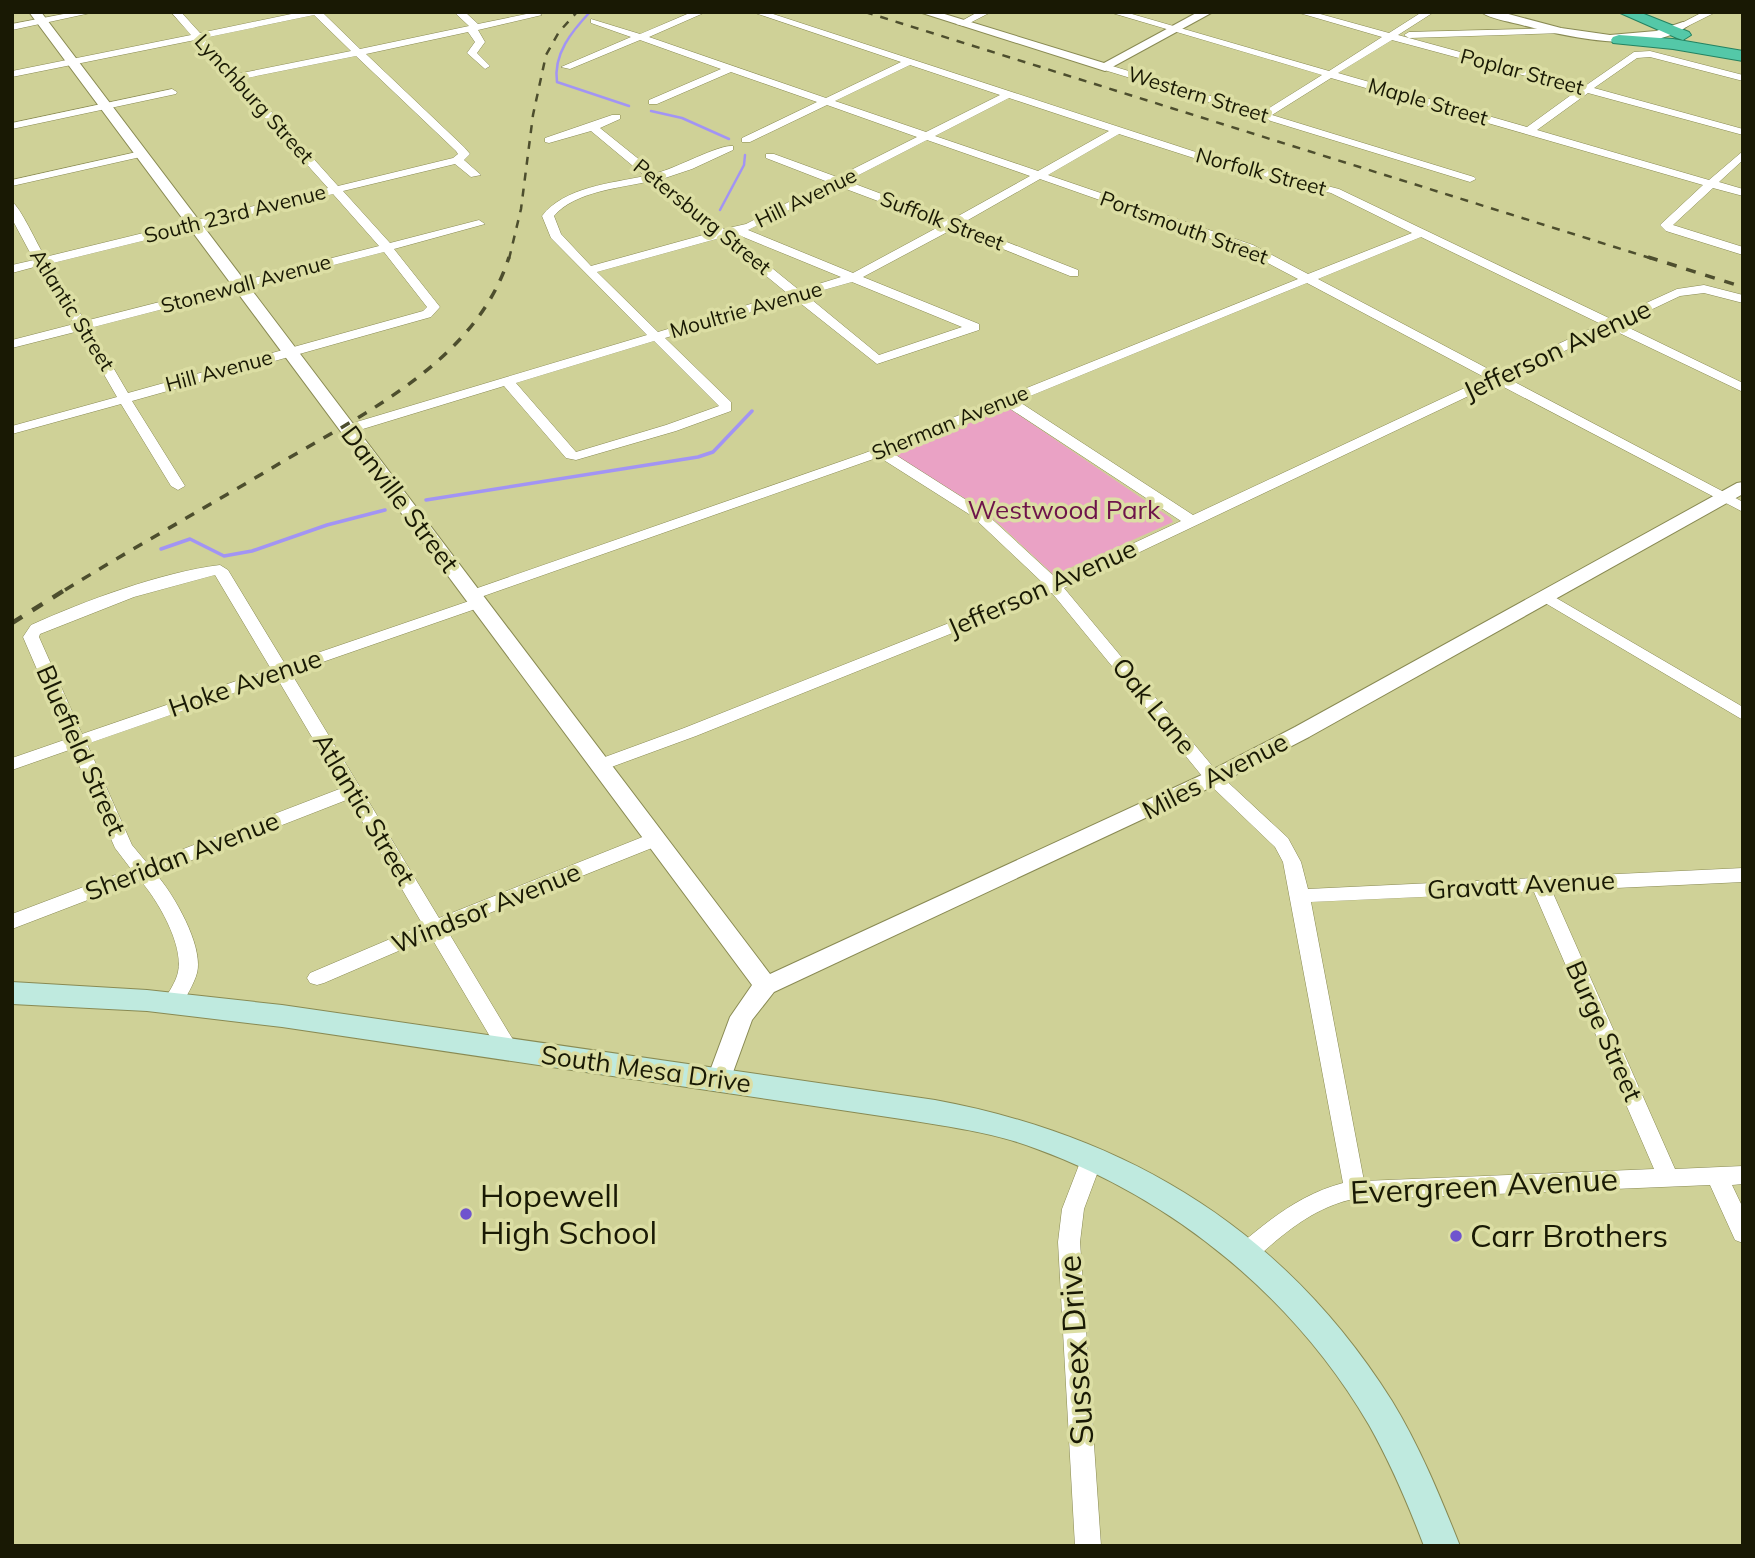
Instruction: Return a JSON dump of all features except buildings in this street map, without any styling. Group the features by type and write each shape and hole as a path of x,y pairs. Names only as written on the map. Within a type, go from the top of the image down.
{"highway":[{"path":"1625,12 1743,45"},
{"path":"1650,12 1677,28 1743,55"},
{"path":"1619,40 1673,44 1743,55"}],"main road":[{"name":"South Mesa Drive","path":"12,993 115,996 173,1002 508,1049 967,1118 1044,1138 1145,1184 1245,1254 1313,1322 1367,1392 1413,1475 1442,1546"}],"street":[{"path":"12,27 38,17 90,12"},
{"name":"Lynchburg Street","path":"176,12 433,303 434,307 427,314"},
{"path":"12,74 316,12 460,149 464,154 457,160 475,175"},
{"path":"459,12 474,28 473,33 480,41 472,53 485,66"},
{"path":"566,67 701,12"},
{"name":"Norfolk Street","path":"757,12 1242,169 1335,191 1743,388"},
{"name":"Western Street","path":"925,12 1470,179"},
{"path":"961,24 986,12"},
{"name":"Maple Street","path":"1114,12 1743,192"},
{"path":"1105,68 1207,12"},
{"name":"Poplar Street","path":"1301,12 1743,132"},
{"path":"1265,115 1429,12"},
{"path":"1487,12 1560,31 1619,40 1654,37 1711,12"},
{"path":"234,78 537,15"},
{"name":"Danville Street","path":"38,17 766,986"},
{"name":"Portsmouth Street","path":"594,21 1240,245 1308,278 1743,508"},
{"path":"1390,36 1560,31"},
{"path":"1529,131 1634,55 1640,54 1743,78"},
{"path":"746,140 909,62"},
{"path":"653,103 731,68"},
{"path":"12,126 172,92"},
{"name":"Hill Avenue","path":"589,270 737,230 839,183 1009,94"},
{"path":"549,139 616,117"},
{"name":"Petersburg Street","path":"592,127 877,359 974,327 854,277"},
{"name":"Moultrie Avenue","path":"348,429 854,277 888,261 1118,130"},
{"path":"506,380 571,455 576,456 671,428 726,408 726,405 555,235 548,216 554,207 571,199 686,168 729,148"},
{"path":"12,183 141,154"},
{"path":"1743,154 1667,225 1743,251"},
{"name":"Suffolk Street","path":"770,156 1074,273"},
{"name":"South 23rd Avenue","path":"12,269 457,160"},
{"name":"Atlantic Street","path":"12,205 19,236 44,261 178,486"},
{"name":"Stonewall Avenue","path":"12,344 479,224"},
{"path":"737,230 854,277"},
{"name":"Sherman Avenue","path":"475,599 881,452 1422,233"},
{"name":"Jefferson Avenue","path":"600,765 690,733 1055,586 1677,293 1704,289 1743,299"},
{"name":"Hill Avenue","path":"12,430 427,314"},
{"path":"1007,400 1193,522"},
{"name":"Oak Lane","path":"881,452 977,513 1023,553 1115,656 1213,778 1282,842 1292,862 1300,896 1356,1190"},
{"name":"Miles Avenue","path":"719,1079 741,1016 756,994 766,986 1213,778 1743,487"},
{"name":"Bluefield Street","path":"173,1002 187,971 186,946 163,894 124,848 30,637 32,633 72,615 212,569 220,570"},
{"name":"Atlantic Street","path":"220,570 508,1049"},
{"path":"1546,597 1743,715"},
{"name":"Hoke Avenue","path":"12,764 281,671 475,599"},
{"name":"Sheridan Avenue","path":"12,922 353,791"},
{"name":"Windsor Avenue","path":"317,978 435,927 656,839"},
{"name":"Gravatt Avenue","path":"1300,896 1743,875"},
{"name":"Burge Street","path":"1540,884 1668,1177"},
{"name":"Sussex Drive","path":"1088,1546 1069,1242 1075,1201 1092,1158"},
{"name":"Evergreen Avenue","path":"1245,1254 1300,1208 1329,1195 1356,1190 1743,1175"},
{"path":"1717,1176 1743,1233"}],"green space":[{"name":"Westwood Park","path":"1010,409 1171,518 1173,522 1054,575 984,510 897,457 896,453"}],"waterway":[{"path":"590,12 565,44 558,62 557,82 629,106"},
{"path":"651,111 682,118 729,139"},
{"path":"720,210 744,165 745,155"},
{"path":"426,500 698,457 713,452 752,411"},
{"path":"161,549 190,539 224,556 252,551 327,525 385,510"}],"railway":[{"path":"509,259 521,209 533,115 546,55 559,32 577,12"},
{"path":"865,12 1653,259"},
{"path":"65,590 342,428 411,382 443,356 470,327 493,294 509,257"},
{"path":"1648,257 1743,287"},
{"path":"12,623 68,588"}],"place":[{"name":"Hopewell High School","path":"466,1214"},
{"name":"Carr Brothers","path":"1456,1236"}]}
